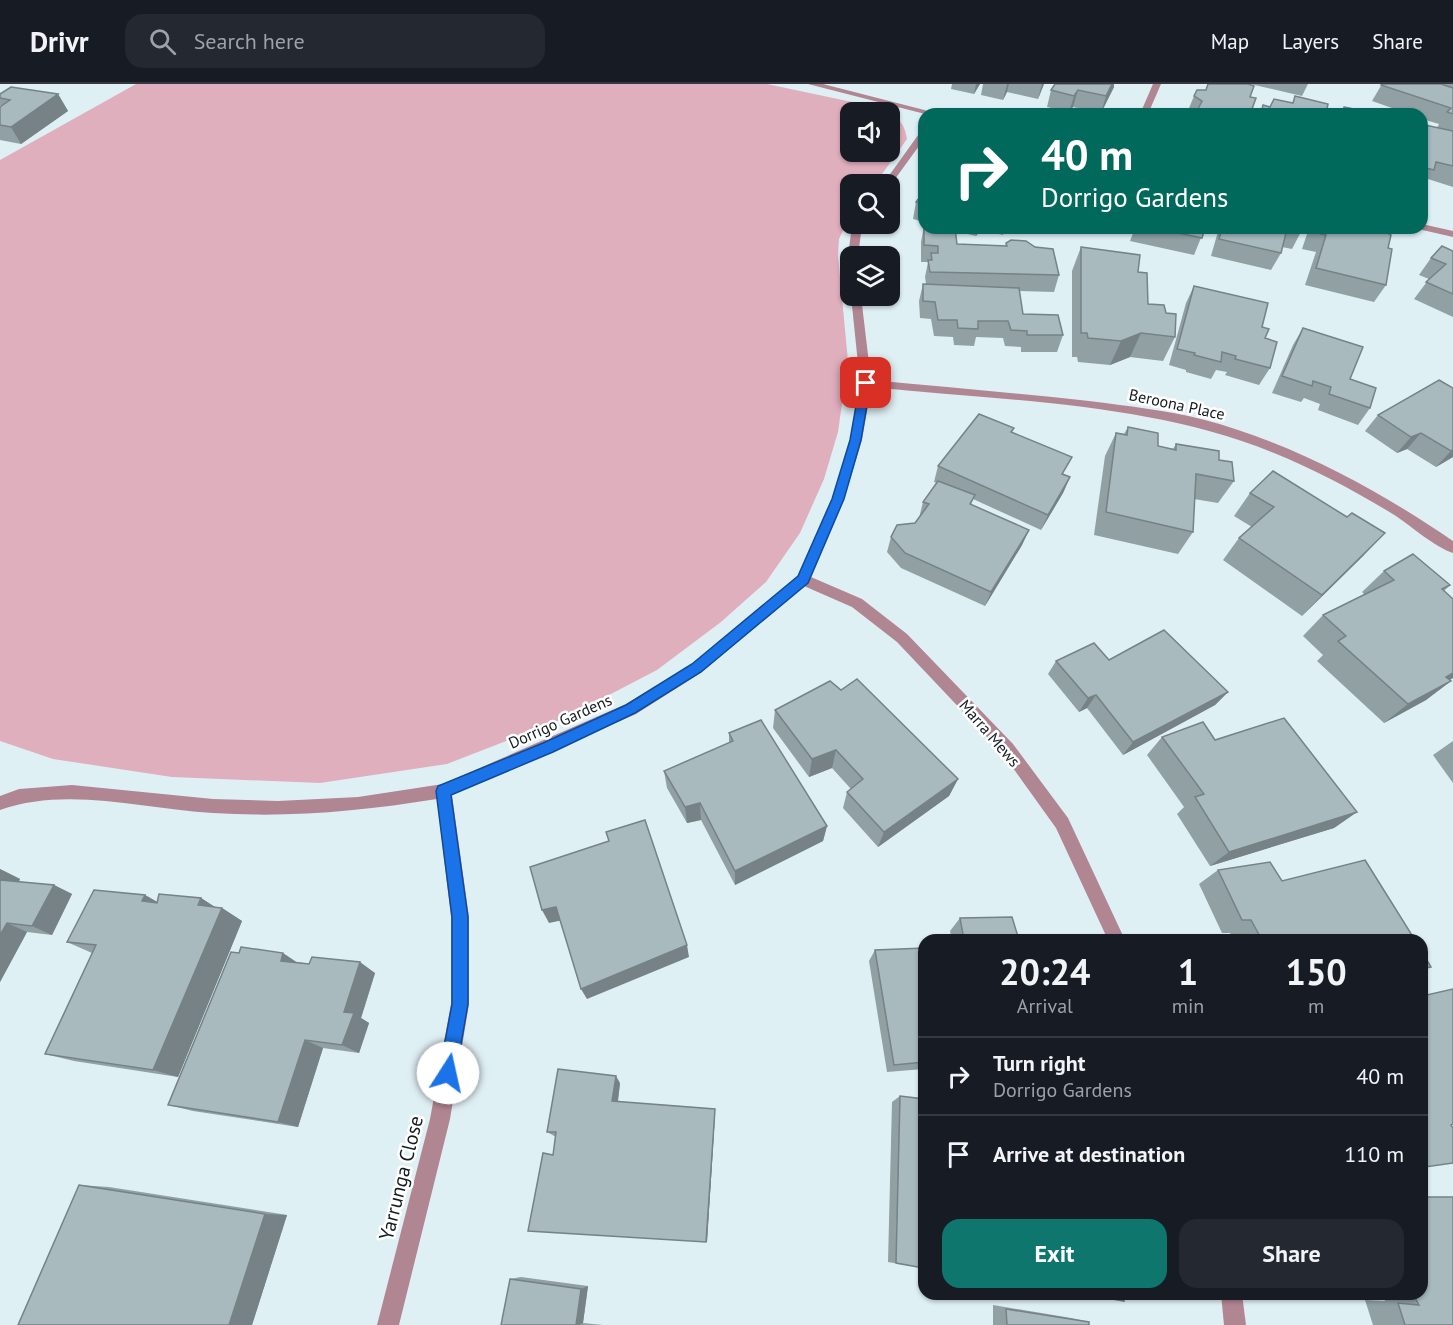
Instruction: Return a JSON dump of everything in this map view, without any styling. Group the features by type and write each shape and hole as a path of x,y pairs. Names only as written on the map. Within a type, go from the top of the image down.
{"street":[{"path":"812,84 918,110"},
{"path":"1147,108 1157,84"},
{"path":"894,174 918,141"},
{"path":"1428,228 1453,234"},
{"name":"Dorrigo Gardens","path":"0,803 19,796 72,792 213,806 278,808 358,804 444,791 631,709 697,668 803,579 838,499 856,440 866,383 857,306"},
{"name":"Beroona Place","path":"866,383 1065,402 1146,413 1217,428 1293,455 1367,494 1453,548"},
{"name":"Marra Mews","path":"803,579 857,603 902,638 1008,749 1062,823 1114,934"},
{"name":"Yarrunga Close","path":"387,1325 440,1119 460,1004 460,917 444,791"},
{"path":"1232,1300 1235,1325"}],"shaded area":[{"path":"136,84 767,84 852,102 840,102 840,162 891,162 882,174 840,174 841,234 838,256 840,306 843,306 848,361 838,432 824,479 800,533 766,582 721,622 657,670 563,719 447,764 320,783 172,777 53,759 0,741 0,160"},
{"path":"900,122 904,127 907,139 900,149"}],"building":[{"path":"1055,84 1112,84 1106,96 1078,90 1074,96 1051,90"},
{"path":"1208,84 1248,84 1254,86 1250,97 1256,98 1252,108 1198,108 1202,101 1194,96 1197,90 1206,90"},
{"path":"1382,84 1441,84 1453,88 1453,114 1447,112 1451,108"},
{"path":"11,87 58,94 11,127 0,125 0,107 10,100 0,98 0,94"},
{"path":"1295,96 1328,104 1327,108 1262,108 1263,105 1270,107 1274,99 1293,103"},
{"path":"1428,126 1453,131 1453,166 1436,162 1434,170 1428,168"},
{"path":"924,234 956,234 957,244 1007,246 1006,243 1011,240 1026,241 1035,247 1053,249 1059,275 930,272 928,260 932,260 931,253 938,253 938,246 924,245"},
{"path":"1183,234 1203,234 1202,238"},
{"path":"1220,234 1286,234 1281,253 1219,239"},
{"path":"1321,234 1391,235 1388,248 1392,249 1386,285 1316,268 1326,235"},
{"path":"1442,246 1453,251 1453,294 1426,282 1446,264 1431,258"},
{"path":"1081,247 1140,255 1138,272 1147,273 1148,304 1164,305 1166,313 1176,314 1175,337 1141,333 1121,341 1088,338 1087,333 1081,333"},
{"path":"923,284 1019,288 1023,314 1058,315 1063,335 1027,335 1027,331 1011,330 1008,321 978,321 978,329 958,328 957,320 938,320 935,302 923,301"},
{"path":"1194,286 1268,303 1262,327 1269,329 1265,338 1277,342 1270,368 1235,359 1236,356 1222,352 1221,362 1177,349"},
{"path":"1303,328 1363,347 1350,379 1376,388 1370,408 1329,394 1331,387 1313,381 1312,386 1282,376"},
{"path":"1439,380 1453,388 1453,450 1451,451 1421,433 1411,437 1378,415"},
{"path":"979,414 1014,428 1011,432 1072,457 1062,474 1070,477 1048,515 938,466"},
{"path":"1128,427 1158,433 1158,446 1176,450 1176,444 1219,451 1219,460 1232,462 1234,481 1196,474 1193,532 1106,512 1116,433 1127,435"},
{"path":"1273,471 1347,517 1352,513 1385,533 1322,595 1239,538 1274,507 1250,493"},
{"path":"938,481 975,495 970,504 1029,530 991,592 905,553 891,537 897,525 915,523 929,504 923,502"},
{"path":"1413,554 1450,585 1442,589 1453,599 1453,673 1446,677 1451,681 1408,704 1338,641 1346,636 1323,615 1394,580 1384,571"},
{"path":"1164,630 1228,692 1133,742 1096,695 1088,698 1056,661 1094,643 1109,660"},
{"path":"857,679 958,779 884,832 847,792 863,779 836,750 812,759 775,710 830,681 841,690"},
{"path":"1284,718 1357,812 1229,852 1195,797 1204,794 1162,737 1203,722 1215,740"},
{"path":"761,720 827,826 735,871 700,803 685,807 664,771 733,741 729,733"},
{"path":"645,820 687,945 581,989 556,907 542,910 530,867 609,841 606,832"},
{"path":"1365,860 1411,934 1259,934 1251,920 1242,920 1218,870 1270,862 1282,881"},
{"path":"0,880 54,885 32,926 7,923 0,935"},
{"path":"94,890 145,895 142,901 157,903 159,894 201,898 198,905 222,908 153,1070 45,1054 96,945 67,942"},
{"path":"1012,917 1017,934 963,934 960,918"},
{"path":"241,947 283,953 281,961 309,964 312,957 360,962 344,1012 354,1013 342,1045 305,1040 278,1122 168,1105 231,952 239,953"},
{"path":"918,948 918,1063 894,1065 875,950"},
{"path":"1453,989 1453,1124 1451,1125 1453,1128 1453,1163 1428,1167 1428,995"},
{"path":"558,1069 616,1076 612,1101 715,1109 706,1242 528,1231 543,1153 553,1155 556,1132 547,1132"},
{"path":"900,1096 918,1098 918,1267 896,1263"},
{"path":"79,1185 265,1214 229,1325 18,1325"},
{"path":"1428,1197 1453,1197 1453,1325 1405,1325 1398,1303 1419,1305 1416,1300 1428,1300"},
{"path":"510,1279 581,1289 576,1325 501,1325"},
{"path":"1006,1309 1089,1322 1089,1325 1007,1325"}],"route":[{"path":"448,1073 460,1004 460,917 444,791 631,709 697,668 803,579 838,499 856,440 866,383"}]}
